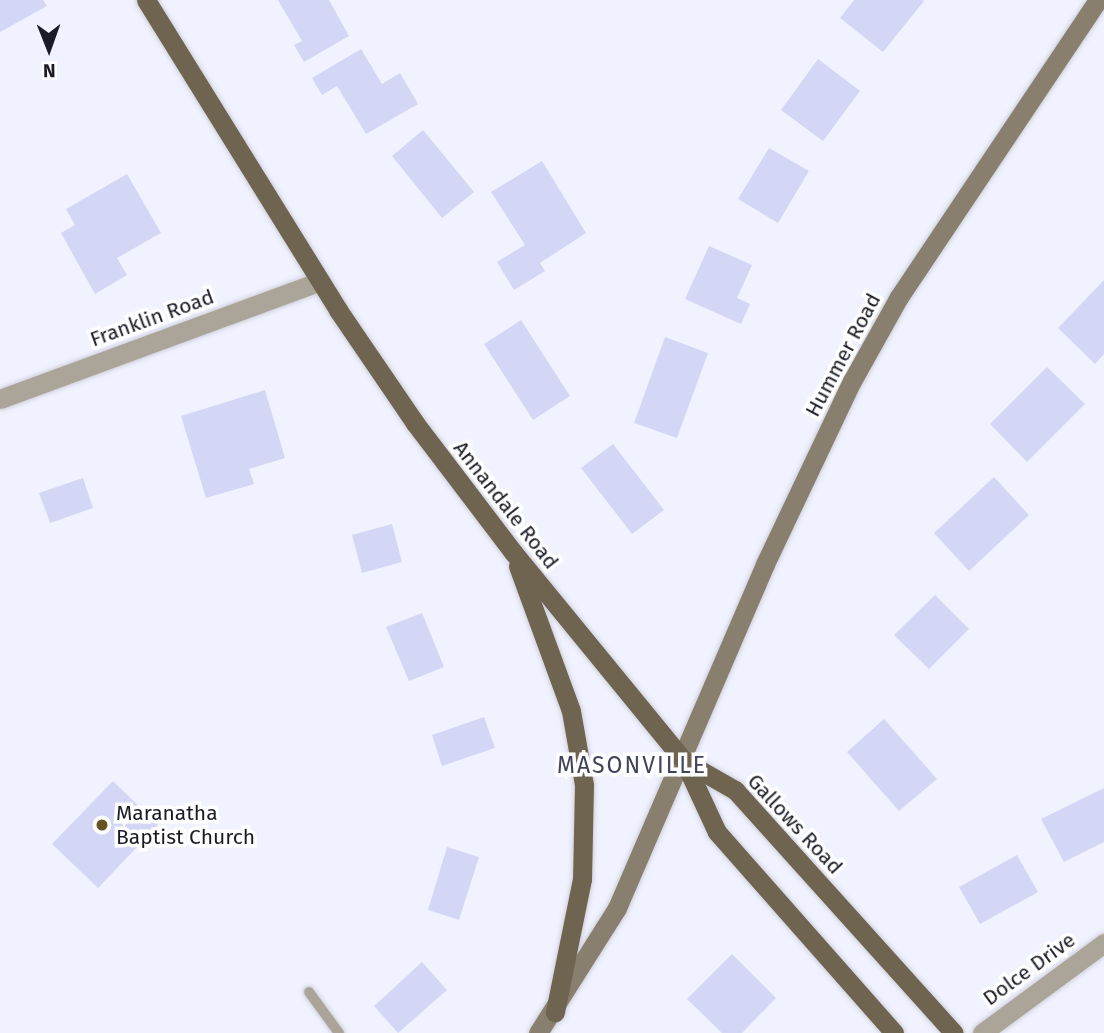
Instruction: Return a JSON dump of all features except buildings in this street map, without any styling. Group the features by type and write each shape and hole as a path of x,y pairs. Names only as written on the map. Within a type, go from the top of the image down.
{"main road":[{"name":"Annandale Road","path":"146,0 320,281 415,423 513,552 684,761"},
{"name":"Hummer Road","path":"684,761 765,564 852,382 899,298 1098,0"},
{"path":"513,552 572,711 584,785 582,879 555,1012"},
{"path":"538,1033 555,1012 617,908 684,761"},
{"path":"684,761 717,832 894,1033"},
{"name":"Gallows Road","path":"684,761 736,790 954,1033"}],"street":[{"name":"Franklin Road","path":"0,399 320,281"},
{"name":"Dolce Drive","path":"982,1033 1104,943"}],"lane":[{"path":"309,992 339,1033"}],"place":[{"name":"Maranatha Baptist Church","path":"102,825"}],"district":[{"name":"MASONVILLE","path":"632,765"}]}
